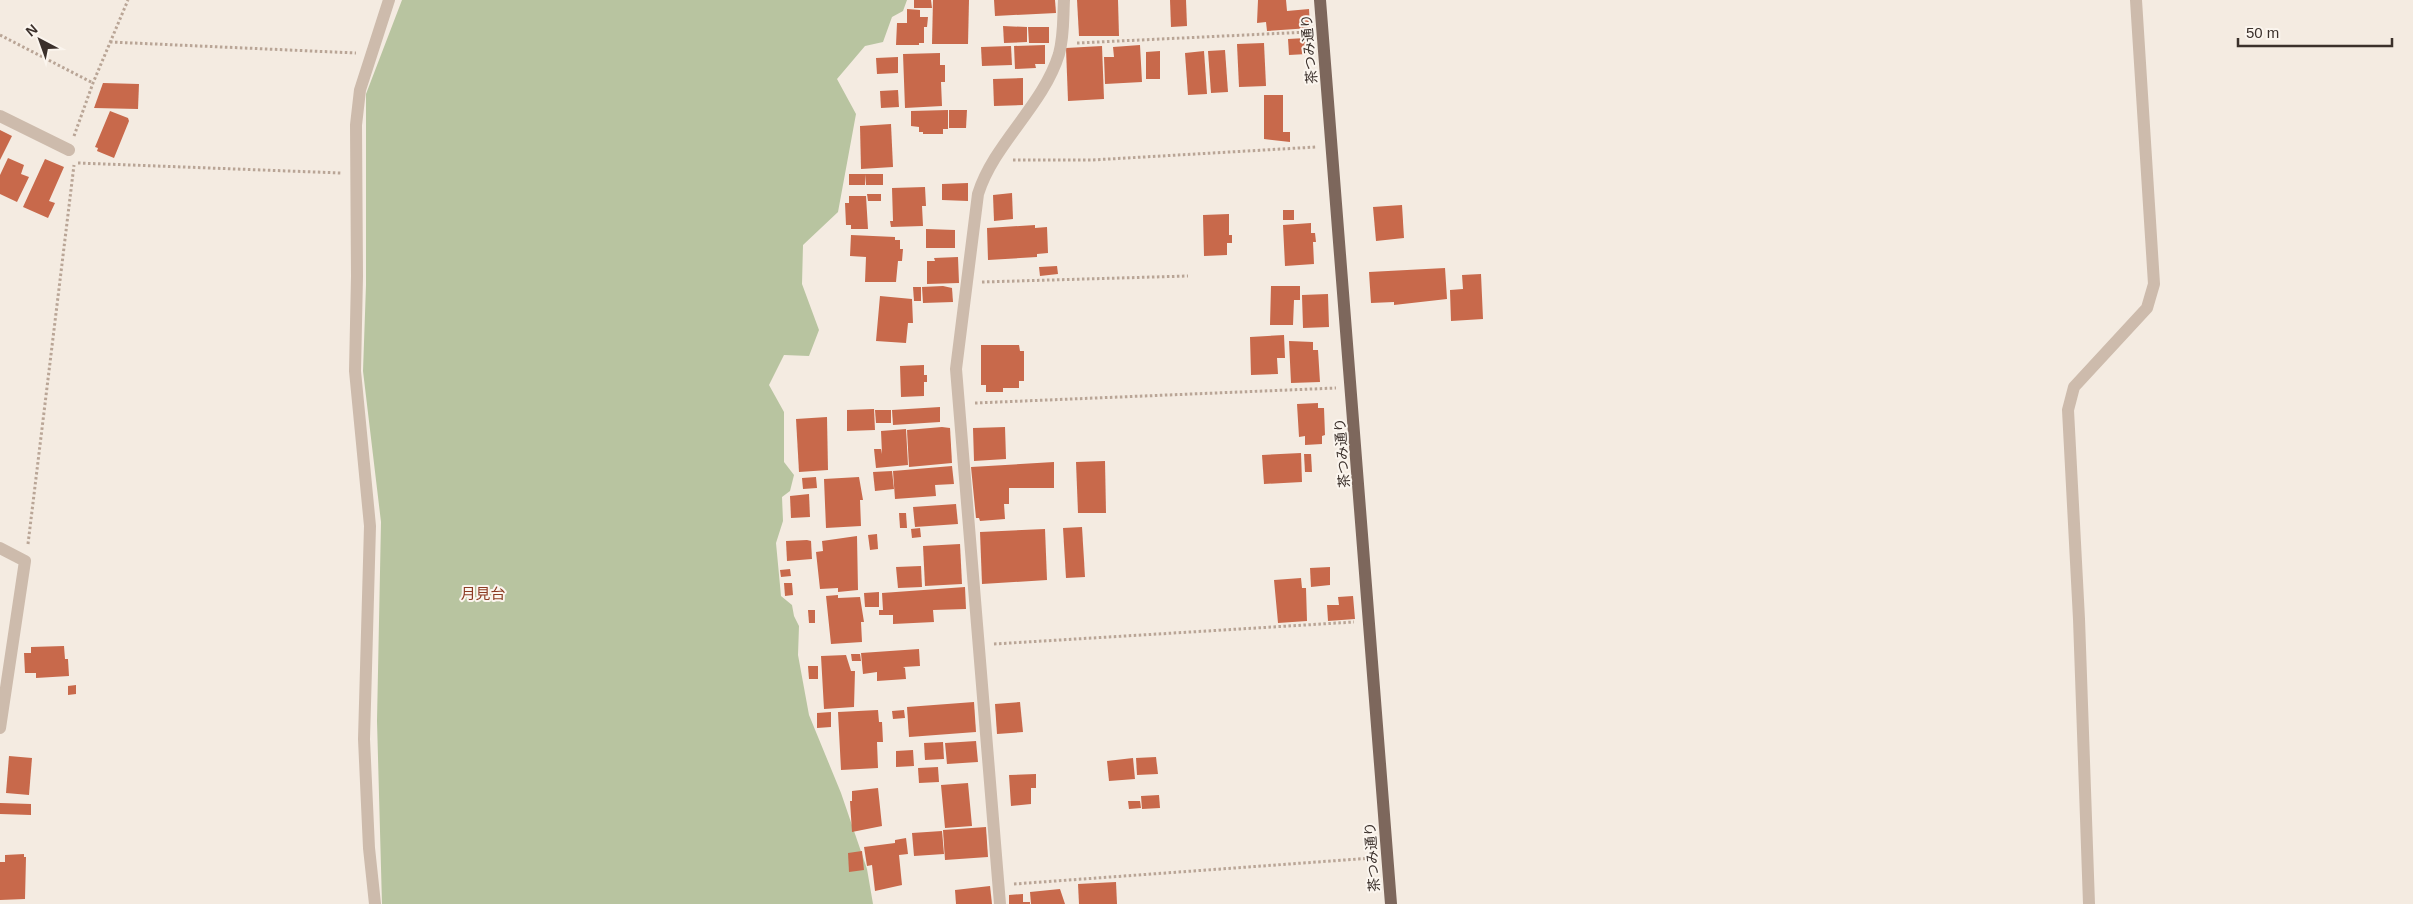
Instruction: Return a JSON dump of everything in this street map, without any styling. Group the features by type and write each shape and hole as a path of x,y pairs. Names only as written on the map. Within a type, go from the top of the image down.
{"main road":[{"name":"茶つみ通り","path":"1320,0 1352,387 1391,904"}],"street":[{"path":"375,904 369,848 364,739 370,526 355,371 356,125 360,90 389,0"},
{"path":"1000,904 956,369 978,194 993,162 1032,106 1052,71 1061,43 1064,0"},
{"path":"2089,904 2080,618 2068,410 2074,388 2147,308 2154,284 2136,0"},
{"path":"0,116 69,150"},
{"path":"0,548 25,561 0,728"}],"path":[{"path":"25,561 74,163 69,150 93,83 128,0"},
{"path":"1061,43 1322,32"},
{"path":"0,35 93,83"},
{"path":"110,42 372,53"},
{"path":"993,162 1092,160 1332,146"},
{"path":"74,163 356,173"},
{"path":"967,283 1188,276"},
{"path":"959,403 1352,387"},
{"path":"978,644 1369,621"},
{"path":"999,885 1387,857"}],"green space":[{"path":"402,0 907,0 903,11 892,17 883,42 865,46 837,79 856,114 838,212 803,245 802,284 819,330 809,356 784,355 769,385 784,412 784,462 794,475 790,491 782,497 783,521 776,543 781,596 792,605 794,616 799,626 798,655 809,715 841,793 867,869 873,904 382,904 377,721 381,522 363,371 366,285 366,94"}],"building":[{"path":"914,0 931,0 932,8 914,8"},
{"path":"933,0 969,0 968,44 932,44"},
{"path":"994,0 1055,0 1056,13 995,16"},
{"path":"1077,0 1118,0 1119,36 1079,36"},
{"path":"1170,0 1186,0 1187,26 1171,27"},
{"path":"1258,0 1286,0 1287,11 1309,9 1310,28 1267,31 1266,22 1257,23"},
{"path":"907,9 920,10 920,17 928,17 927,27 924,27 924,43 919,43 919,45 896,45 897,23 907,23"},
{"path":"1003,26 1027,27 1027,42 1004,43"},
{"path":"1028,27 1049,27 1049,43 1029,43"},
{"path":"1306,38 1307,54 1289,55 1288,39"},
{"path":"1264,43 1266,86 1239,87 1237,44"},
{"path":"1045,45 1045,64 1035,64 1036,68 1015,69 1014,46"},
{"path":"1140,45 1142,82 1105,84 1104,57 1114,57 1113,47"},
{"path":"1011,46 1012,65 982,66 981,47"},
{"path":"1102,46 1104,99 1068,101 1066,48"},
{"path":"1225,50 1228,92 1211,93 1208,51"},
{"path":"1160,51 1160,79 1146,79 1146,52"},
{"path":"1204,51 1207,94 1188,95 1185,53"},
{"path":"940,53 940,65 945,65 945,82 941,82 942,106 905,108 903,54"},
{"path":"898,57 898,73 877,74 876,58"},
{"path":"1023,78 1023,105 994,106 993,79"},
{"path":"103,83 139,84 138,109 94,108"},
{"path":"898,90 899,107 881,108 880,91"},
{"path":"1264,95 1283,95 1283,132 1290,132 1290,142 1264,139"},
{"path":"948,110 948,129 943,129 943,134 923,134 923,132 919,132 919,127 911,126 911,111"},
{"path":"949,110 967,110 966,128 949,128"},
{"path":"110,111 128,118 129,121 114,158 97,151 98,148 95,147"},
{"path":"891,124 893,167 861,169 860,126"},
{"path":"0,130 12,136 0,160"},
{"path":"8,158 24,165 21,174 29,177 17,202 0,194 0,175"},
{"path":"45,159 64,167 49,201 55,203 48,218 23,207"},
{"path":"849,174 865,174 865,185 849,185"},
{"path":"865,174 883,174 883,185 866,185"},
{"path":"968,183 968,201 942,200 942,184"},
{"path":"925,187 926,206 922,206 923,226 891,227 890,221 893,221 892,188"},
{"path":"1012,193 1013,219 994,221 993,195"},
{"path":"867,194 881,194 881,201 868,201"},
{"path":"849,196 866,196 868,229 851,229 851,225 846,225 845,203 849,203"},
{"path":"1402,205 1404,238 1376,241 1373,207"},
{"path":"1283,210 1294,210 1294,220 1283,220"},
{"path":"1229,214 1229,235 1232,235 1232,243 1227,243 1227,255 1204,256 1203,215"},
{"path":"1311,223 1311,233 1315,233 1316,242 1313,242 1314,264 1285,266 1283,225"},
{"path":"1035,225 1035,228 1047,227 1048,253 1037,254 1037,257 988,260 987,228"},
{"path":"926,229 955,230 955,248 926,248"},
{"path":"851,235 895,237 895,240 900,240 900,249 903,249 902,261 898,261 896,282 865,282 866,257 850,256"},
{"path":"958,257 959,283 927,284 927,261 935,261 934,258"},
{"path":"1057,266 1058,274 1040,276 1039,267"},
{"path":"1445,268 1447,299 1394,305 1394,302 1371,303 1369,272"},
{"path":"1481,274 1483,319 1451,321 1450,290 1463,289 1462,275"},
{"path":"943,286 952,288 953,302 923,303 922,287"},
{"path":"1271,286 1300,286 1300,300 1294,300 1293,325 1270,325"},
{"path":"913,287 921,287 921,301 914,301"},
{"path":"1328,294 1329,327 1303,328 1302,295"},
{"path":"880,296 912,299 913,323 908,323 906,343 876,341"},
{"path":"1284,335 1285,358 1277,358 1278,374 1251,375 1250,337"},
{"path":"1289,341 1313,342 1313,350 1318,350 1320,382 1291,383"},
{"path":"981,345 1019,345 1020,351 1024,351 1024,381 1019,381 1019,388 1003,388 1003,392 986,392 986,385 981,385"},
{"path":"924,365 924,375 927,375 927,382 924,382 924,396 901,397 900,366"},
{"path":"1318,403 1318,408 1324,408 1325,435 1322,436 1322,444 1305,445 1305,436 1299,437 1297,404"},
{"path":"940,407 940,422 893,425 892,410"},
{"path":"874,409 875,430 847,431 847,410"},
{"path":"875,410 891,410 891,423 876,423"},
{"path":"827,417 828,470 799,472 796,419"},
{"path":"1005,427 1006,459 974,461 973,428"},
{"path":"950,428 952,463 909,467 907,430"},
{"path":"906,429 908,465 876,468 874,449 881,449 882,454 881,431"},
{"path":"1301,453 1302,482 1264,484 1262,455"},
{"path":"1304,454 1311,454 1312,472 1305,472"},
{"path":"1105,461 1106,513 1078,513 1076,462"},
{"path":"1054,462 1054,488 1009,488 1009,504 1004,504 1005,519 980,521 979,518 976,518 971,467"},
{"path":"952,466 954,484 935,485 936,496 895,499 893,471"},
{"path":"892,471 894,489 875,491 873,472"},
{"path":"816,477 817,488 803,489 802,478"},
{"path":"859,477 863,500 860,500 861,526 826,528 824,479"},
{"path":"809,494 810,517 791,518 790,496"},
{"path":"956,504 958,524 915,527 913,507"},
{"path":"899,513 906,513 907,528 900,528"},
{"path":"1082,527 1085,577 1066,578 1063,528"},
{"path":"920,528 921,537 912,538 911,529"},
{"path":"1045,529 1047,580 982,584 980,532"},
{"path":"877,534 878,549 870,550 868,535"},
{"path":"857,536 858,590 838,592 838,588 820,589 816,552 823,551 822,541"},
{"path":"786,541 811,541 812,559 787,561"},
{"path":"960,544 962,584 925,586 923,546"},
{"path":"921,566 922,587 898,588 896,567"},
{"path":"1330,567 1330,585 1311,587 1310,568"},
{"path":"790,569 791,576 781,577 780,570"},
{"path":"1301,578 1302,588 1306,588 1307,621 1278,623 1274,580"},
{"path":"784,583 792,583 793,595 785,596"},
{"path":"965,587 966,609 933,610 934,622 893,624 893,615 879,615 879,610 883,610 882,593"},
{"path":"879,592 879,607 865,607 864,593"},
{"path":"838,595 838,598 860,597 864,622 861,622 862,642 831,644 826,596"},
{"path":"1353,596 1355,619 1328,621 1327,605 1339,605 1338,597"},
{"path":"808,610 815,610 815,623 809,623"},
{"path":"64,646 65,659 68,659 69,676 36,678 36,673 25,673 24,653 31,653 31,647"},
{"path":"919,649 920,666 903,667 905,668 906,679 877,681 877,672 863,674 861,653"},
{"path":"851,654 860,654 861,661 852,661"},
{"path":"846,655 851,671 855,671 854,707 824,709 821,656"},
{"path":"808,666 818,666 818,679 809,679"},
{"path":"76,685 76,694 68,695 68,686"},
{"path":"974,702 976,732 909,737 907,707"},
{"path":"1020,702 1023,732 997,734 995,704"},
{"path":"878,710 879,722 882,722 883,742 877,742 878,768 841,770 838,712"},
{"path":"904,710 905,718 893,719 892,711"},
{"path":"831,712 831,727 817,728 817,713"},
{"path":"976,741 978,762 947,764 945,743"},
{"path":"943,742 944,759 925,760 924,743"},
{"path":"913,750 914,766 896,767 896,751"},
{"path":"9,756 32,758 29,795 6,793"},
{"path":"1156,757 1158,774 1137,775 1136,758"},
{"path":"1133,758 1135,779 1109,781 1107,761"},
{"path":"938,767 939,782 919,783 918,768"},
{"path":"1036,774 1036,788 1031,788 1031,804 1011,806 1009,775"},
{"path":"968,783 972,826 945,828 941,785"},
{"path":"878,788 882,826 852,832 850,801 852,801 852,791"},
{"path":"1159,795 1160,808 1142,809 1141,796"},
{"path":"1128,801 1140,801 1141,808 1129,809"},
{"path":"0,803 31,804 31,815 0,814"},
{"path":"986,827 988,857 945,860 943,830"},
{"path":"942,831 944,854 914,856 912,833"},
{"path":"906,838 908,854 899,855 902,885 875,891 872,865 867,866 864,847 895,843 895,840"},
{"path":"862,851 864,870 849,872 848,853"},
{"path":"24,854 24,857 26,857 25,899 0,900 0,862 5,862 5,855"},
{"path":"1116,882 1117,904 1079,904 1078,884"},
{"path":"990,886 992,904 956,904 955,890"},
{"path":"1060,889 1065,904 1031,904 1030,892"},
{"path":"1023,894 1023,902 1030,902 1030,904 1009,904 1009,895"}],"district":[{"name":"月見台","path":"483,593"}]}
